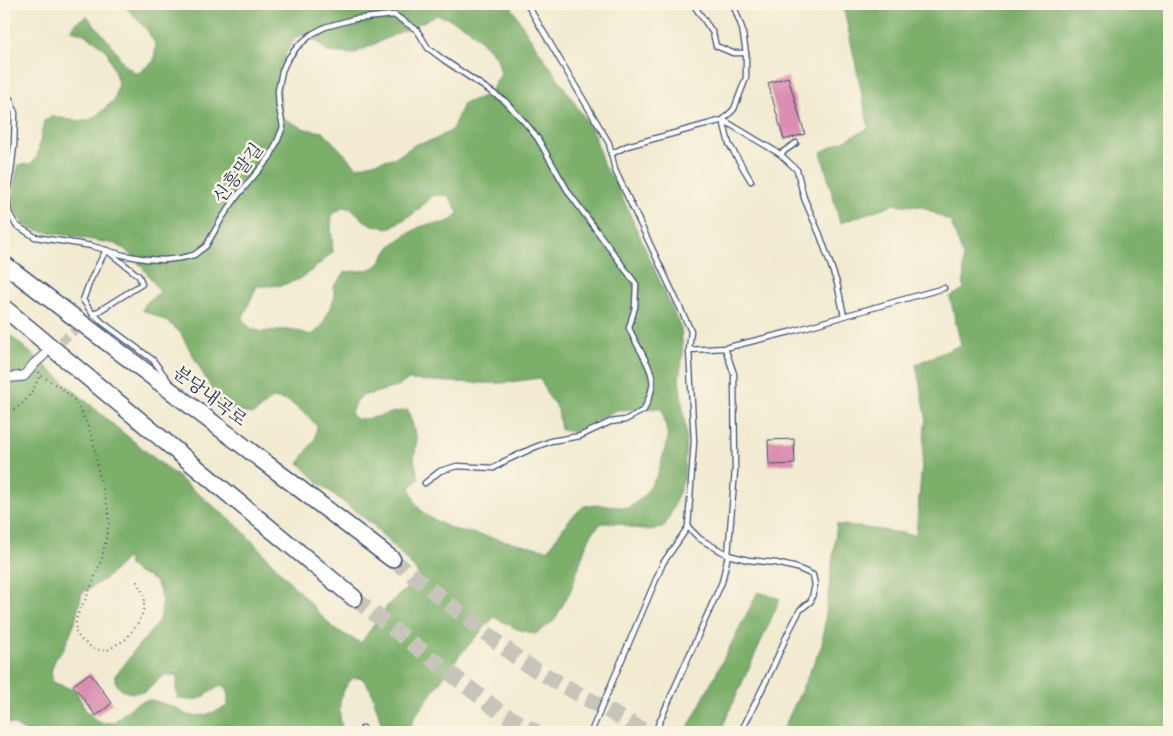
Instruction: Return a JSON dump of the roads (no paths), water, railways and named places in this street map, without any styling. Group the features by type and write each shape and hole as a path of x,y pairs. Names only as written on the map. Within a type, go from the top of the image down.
{"highway":[{"name":"분당내곡로","path":"4,264 392,559"},
{"path":"4,308 354,598"}],"street":[{"path":"4,378 24,376 44,355"}],"lane":[{"path":"528,4 609,143 614,170 690,331 689,350 694,441 688,527 663,563 591,732"},
{"path":"693,4 713,33 716,46 732,53 746,52"},
{"path":"611,154 627,146 724,120 734,109 746,78 746,52 742,28 733,4"},
{"name":"신흥말길","path":"4,89 15,113 14,146 7,192 8,213 16,225 35,237 77,243 123,255 164,260 194,255 206,246 238,195 270,157 283,127 278,91 282,71 287,60 297,47 312,34 325,27 354,19 394,15 416,30 428,48 505,101 538,139 569,193 636,284 635,307 628,328 646,360 652,375 653,385 644,410 625,420 610,422 580,436 551,441 503,462 494,468 458,466 440,471 425,483"},
{"path":"724,120 780,154 797,170 804,198 820,235 837,283 844,316"},
{"path":"724,120 729,144 751,181"},
{"path":"780,154 796,143"},
{"path":"93,315 142,284 139,276 106,250 90,282 84,300 93,315 154,360 182,400"},
{"path":"689,350 725,348 790,332 944,288"},
{"path":"655,732 722,582 728,555 735,470 734,374 725,348"},
{"path":"688,527 700,539 728,555 748,560 776,563 797,568 813,575 815,585 811,601 800,610 741,732"}],"tunnel":[{"path":"51,350 93,315"},
{"path":"392,559 524,663 646,732"},
{"path":"354,598 500,712 536,732"}]}
